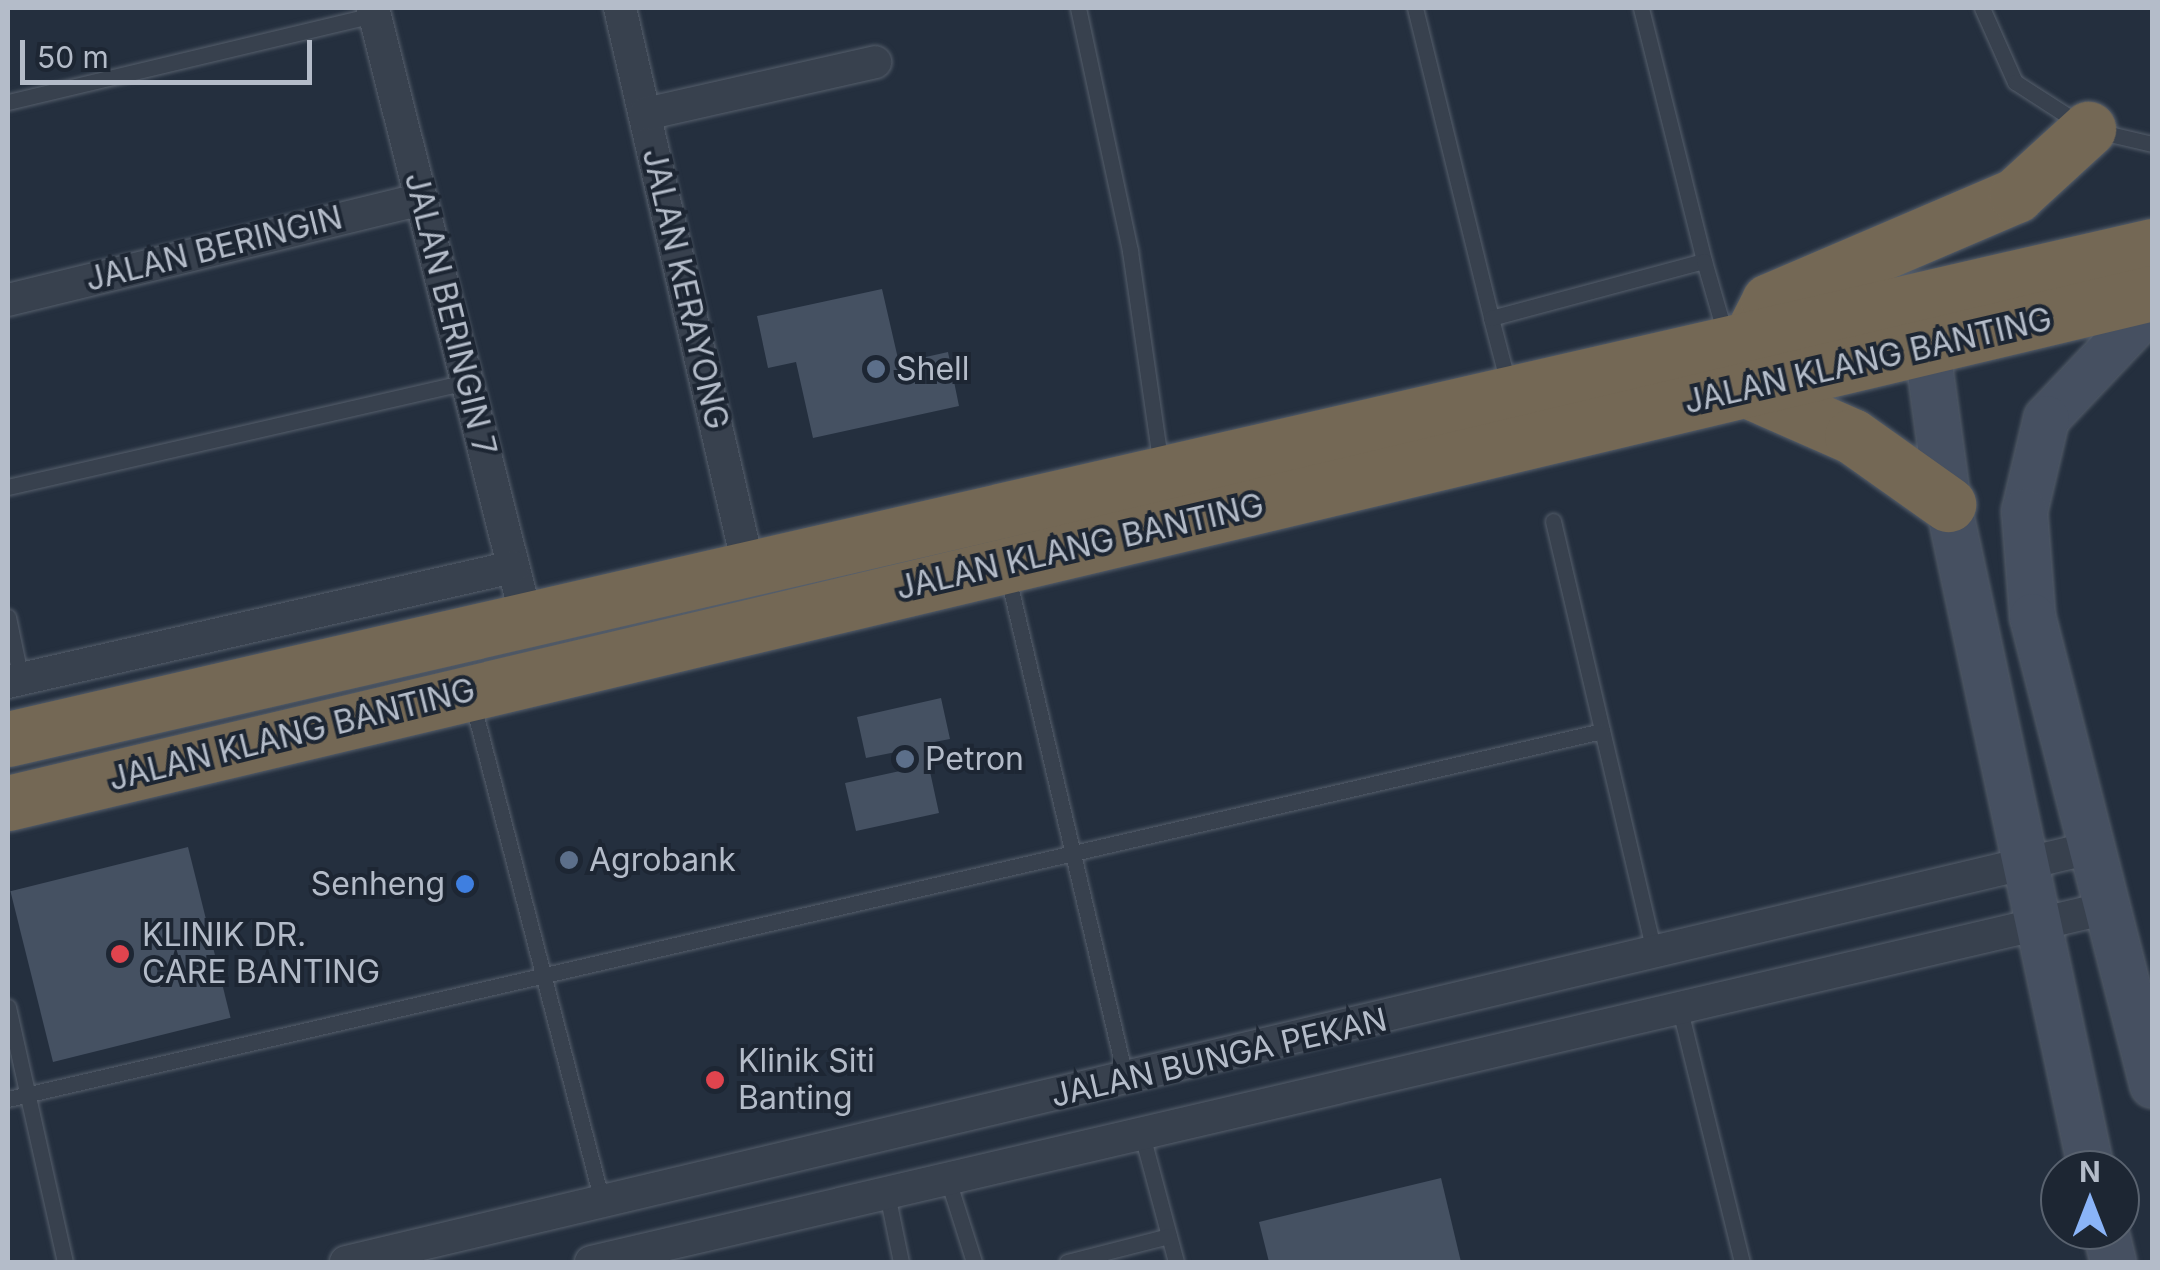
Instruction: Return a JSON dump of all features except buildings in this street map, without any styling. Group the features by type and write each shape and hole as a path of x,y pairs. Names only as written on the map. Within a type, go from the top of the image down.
{"highway":[{"path":"1948,504 1741,359 1769,302 2016,195 2088,129"},
{"name":"JALAN KLANG BANTING","path":"1924,323 2152,246"},
{"name":"JALAN KLANG BANTING","path":"8,803 1005,564 1170,499 1511,397 1741,359 1924,323 2152,294"},
{"name":"JALAN KLANG BANTING","path":"8,739 749,570 1170,499 1741,359"}],"street":[{"name":"JALAN KERAYONG","path":"620,8 749,570"},
{"name":"JALAN BERINGIN 7","path":"373,11 527,620"},
{"path":"645,114 875,62"},
{"name":"JALAN BERINGIN","path":"8,300 421,199"},
{"path":"2152,306 2046,418 2024,511 2032,616 2152,1085"},
{"path":"1924,323 1948,504 2022,870 2086,1150"},
{"path":"14,681 513,567"},
{"name":"JALAN BUNGA PEKAN","path":"346,1262 2022,870 2090,848"},
{"name":"JALAN BUNGA PEKAN","path":"591,1262 2104,909"}],"lane":[{"path":"1078,8 1130,252 1170,499"},
{"path":"1415,8 1511,397"},
{"path":"1641,8 1704,260 1741,359"},
{"path":"1982,8 2016,82 2088,129 2152,144"},
{"path":"8,102 373,11"},
{"path":"1491,318 1704,260"},
{"path":"8,487 467,382"},
{"path":"1553,521 1655,956"},
{"path":"1005,564 1126,1080"},
{"path":"8,617 14,681"},
{"path":"470,692 602,1202"},
{"path":"8,1099 1602,731"},
{"path":"8,1007 65,1262"},
{"path":"1680,1010 1742,1262"},
{"path":"1142,1135 1176,1262"},
{"path":"948,1180 974,1262"},
{"path":"887,1194 901,1262"},
{"path":"1067,1262 1169,1236"}],"place":[{"name":"Shell","path":"876,369"},
{"name":"Petron","path":"905,759"},
{"name":"Agrobank","path":"569,860"},
{"name":"Senheng","path":"465,884"},
{"name":"KLINIK DR. CARE BANTING","path":"120,954"},
{"name":"Klinik Siti Banting","path":"715,1080"}]}
